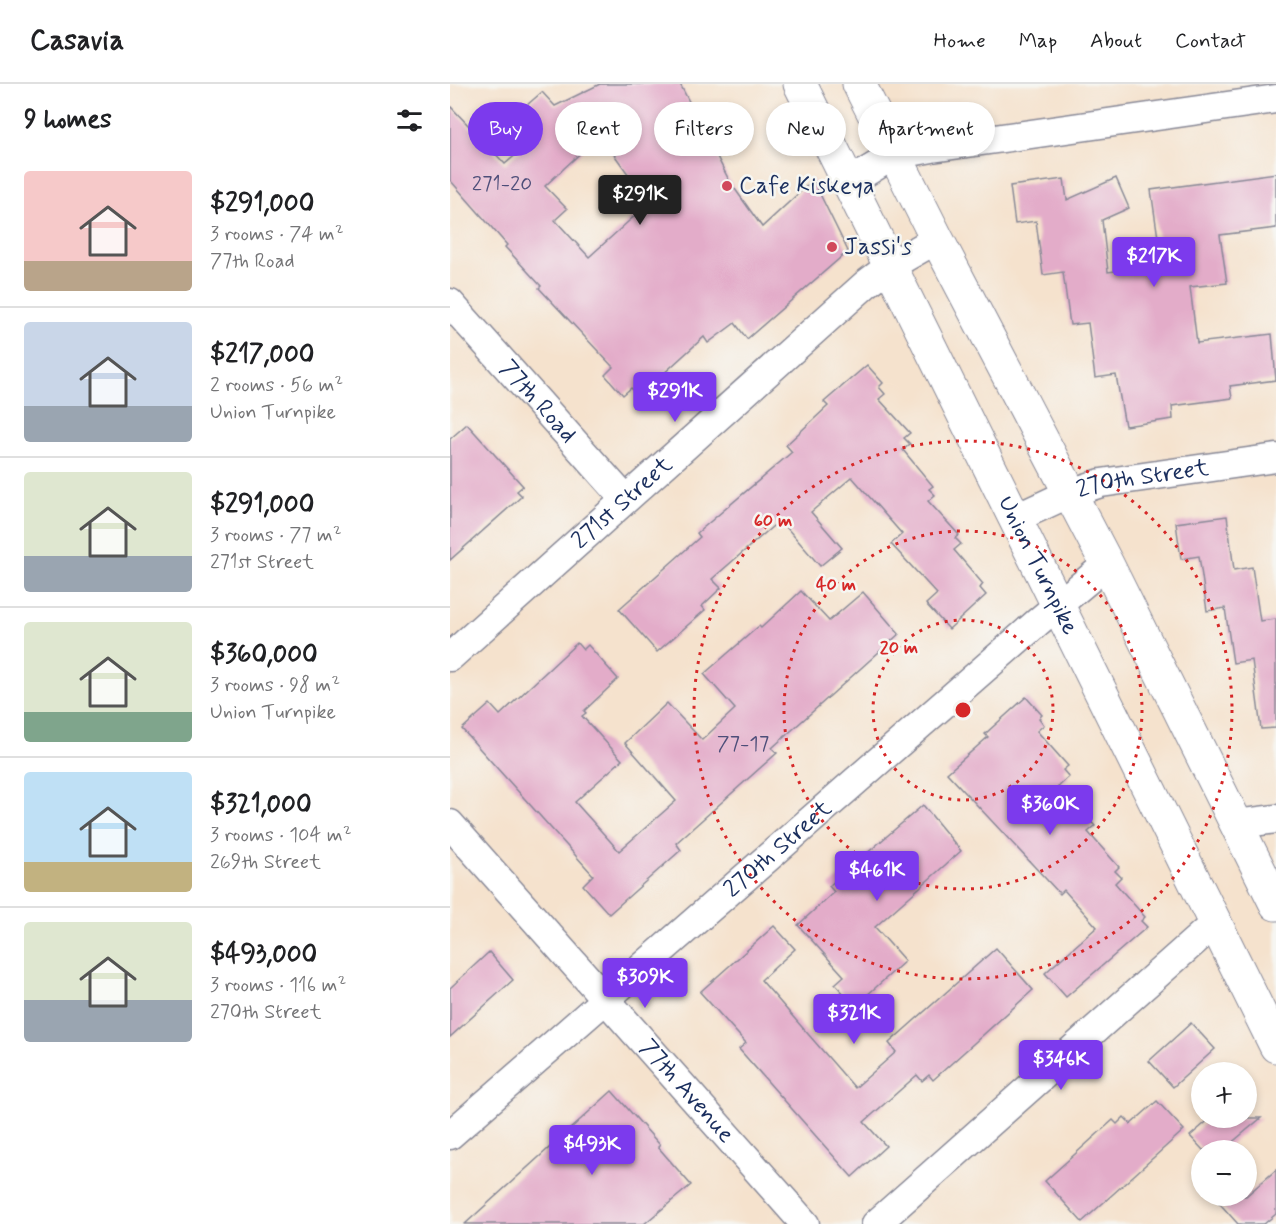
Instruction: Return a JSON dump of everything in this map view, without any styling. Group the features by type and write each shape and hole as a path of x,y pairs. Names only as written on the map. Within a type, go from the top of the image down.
{"main road":[{"name":"Union Turnpike","path":"800,84 1276,1046"},
{"path":"859,84 868,102"},
{"path":"895,156 1107,564 1276,904"}],"street":[{"path":"995,138 1276,99"},
{"path":"848,183 892,156"},
{"name":"271st Street","path":"450,657 866,284 890,266 937,240"},
{"name":"77th Road","path":"450,303 625,499"},
{"name":"270th Street","path":"1014,519 1070,493 1101,483 1276,458"},
{"name":"270th Street","path":"450,1135 1057,605 1107,564"},
{"path":"1236,824 1276,819"},
{"name":"77th Avenue","path":"450,824 805,1224"},
{"path":"876,1224 1215,923"}],"building":[{"path":"600,84 680,84 689,102 654,102 654,156 717,156 730,182 762,227 813,180 848,251 747,339 735,323 708,343 704,337 639,396 631,388 623,395 605,375 613,367 539,288 541,286 505,247 507,245 450,180 450,106 468,125 468,156 497,156 505,164 514,156 543,156 543,102 530,102 542,92 555,106 555,156 577,156 545,186 567,209 555,220 589,257 649,203 615,156 642,156 642,102 563,102"},
{"path":"1276,173 1276,228 1220,235 1227,283 1190,287 1197,343 1272,334 1276,380 1230,386 1232,398 1172,406 1173,419 1125,426 1116,375 1095,378 1088,323 1070,325 1063,272 1043,275 1036,221 1015,224 1010,186 1064,179 1067,200 1116,178 1129,208 1102,220 1108,272 1162,265 1151,190"},
{"path":"867,365 883,383 879,387 885,394 879,399 910,433 904,438 910,444 903,450 933,486 929,489 935,495 928,501 959,535 955,538 961,544 954,550 983,584 980,588 986,595 949,629 926,604 937,594 891,544 902,534 852,477 811,512 842,548 820,566 780,520 712,579 721,588 702,606 705,610 657,652 619,609 700,537 697,533 792,452 786,445 828,406 824,402"},
{"path":"467,424 523,486 517,491 522,496 450,560 450,439"},
{"path":"1227,516 1234,570 1252,567 1260,621 1276,619 1276,728 1261,729 1252,660 1233,663 1225,608 1207,611 1199,556 1181,559 1176,523"},
{"path":"801,591 829,621 863,592 899,634 772,748 777,753 676,843 681,850 609,914 583,885 593,875 462,729 490,704 500,715 577,643 583,650 588,645 618,679 584,711 586,713 582,716 622,760 575,802 619,851 676,801 625,743 667,703 702,740 735,709 704,674 759,626 761,628"},
{"path":"1026,697 1042,715 1039,718 1044,725 1037,731 1068,766 1063,770 1069,777 1058,787 1095,826 1088,832 1119,867 1115,871 1121,877 1115,883 1145,917 1141,921 1147,927 1066,997 1045,973 1097,927 1064,890 1060,894 947,773 988,737 985,734"},
{"path":"923,805 961,851 875,927 905,961 855,1006 835,984 844,976 798,925 834,892 829,886"},
{"path":"774,926 795,949 761,980 855,1088 896,1052 889,1043 996,948 1033,990 933,1080 929,1075 922,1081 917,1075 864,1122 886,1146 852,1177 739,1049 746,1043 700,992"},
{"path":"489,952 513,980 450,1037 450,988"},
{"path":"1191,1023 1215,1049 1201,1062 1191,1062 1191,1071 1173,1087 1149,1061"},
{"path":"612,1091 660,1145 658,1147 691,1185 644,1224 465,1224"},
{"path":"1157,1101 1184,1130 1082,1222 1045,1181 1113,1120 1117,1124 1124,1117 1131,1124"},
{"path":"1199,1128 1249,1128 1235,1140 1194,1140 1190,1136"},
{"path":"1276,1170 1276,1214 1264,1224 1238,1224 1222,1206 1257,1206 1257,1186"}],"place":[{"name":"Cafe Kiskeya","path":"727,186"},
{"name":"Jassi's","path":"832,247"}]}
